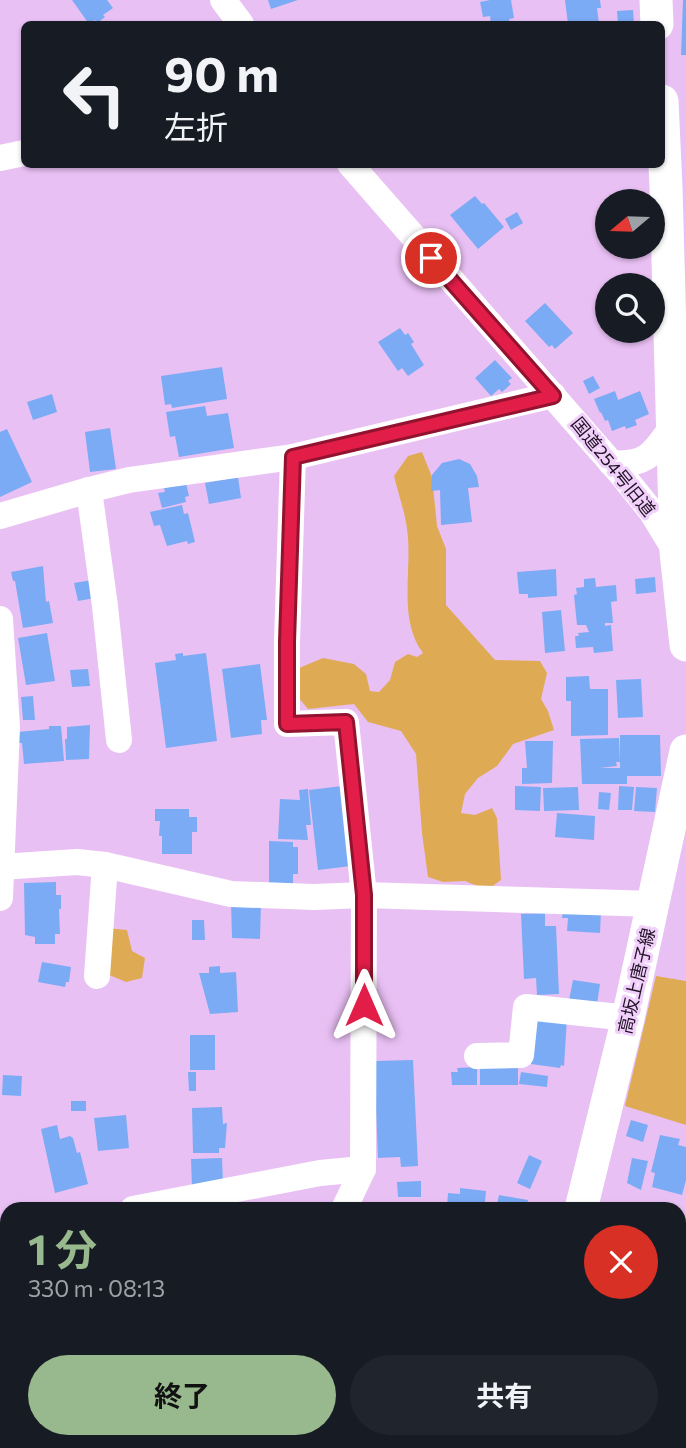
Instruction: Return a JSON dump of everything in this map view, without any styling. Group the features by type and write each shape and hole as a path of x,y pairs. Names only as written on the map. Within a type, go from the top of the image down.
{"main road":[{"path":"656,0 657,21"},
{"path":"665,119 676,187 679,379 672,426 677,552 686,645"},
{"name":"高坂上唐子線","path":"583,1202 628,1018 686,751"}],"street":[{"path":"223,0 239,21"},
{"path":"0,158 21,154"},
{"name":"国道254号旧道","path":"354,168 611,463 650,510 677,552"},
{"path":"0,516 129,480 293,457 553,396"},
{"path":"611,463 632,465 643,460 659,446 672,426"},
{"path":"293,457 287,724 346,722 364,895 363,1169 347,1202"},
{"path":"89,489 119,740"},
{"path":"0,619 7,727 0,898"},
{"path":"1,867 77,862 104,865 231,894 314,897 364,895 654,904"},
{"path":"97,976 104,865"},
{"path":"477,1056 521,1055 526,1007 628,1018"},
{"path":"169,1202 320,1173 363,1169"}],"shaded area":[{"path":"422,452 432,477 437,526 446,549 446,605 495,660 540,661 547,673 541,699 554,730 513,744 497,766 478,778 465,794 461,813 475,815 492,808 497,818 501,880 487,890 465,881 443,882 428,877 416,754 401,731 368,722 354,704 308,709 298,697 299,668 323,658 354,664 366,674 370,691 379,692 390,680 395,662 408,654 417,657 423,653 410,624 407,529 394,476 408,456"},
{"path":"106,928 127,930 132,951 145,958 142,978 126,982 102,972"},
{"path":"656,976 686,981 686,1125 625,1106"}],"building":[{"path":"72,0 107,0 113,8 100,21 87,21"},
{"path":"268,0 298,0 271,9"},
{"path":"511,0 514,18 509,21 491,21 490,16 483,17 480,2"},
{"path":"565,0 600,0 601,8 597,8 599,21 568,21"},
{"path":"683,0 686,0 686,55 681,55"},
{"path":"633,10 634,21 618,21 617,11"},
{"path":"475,196 504,227 478,249 450,215"},
{"path":"517,212 523,223 511,230 505,219"},
{"path":"545,303 573,333 555,349 552,345 549,347 525,321"},
{"path":"400,328 405,335 408,333 414,342 411,344 424,365 408,376 402,368 398,371 378,342"},
{"path":"495,360 512,378 508,381 511,384 502,392 499,389 491,396 475,378"},
{"path":"222,367 227,399 172,408 171,404 165,405 161,376"},
{"path":"593,376 600,388 589,394 583,381"},
{"path":"615,391 618,400 640,391 649,414 635,420 637,425 612,431 594,399"},
{"path":"52,394 57,412 33,420 27,402"},
{"path":"205,406 207,416 228,413 234,448 179,457 175,436 170,437 166,412"},
{"path":"110,428 116,469 90,472 85,432"},
{"path":"7,429 32,482 0,497 0,432"},
{"path":"459,459 470,464 477,476 479,487 468,488 472,522 441,525 440,490 431,491 432,475 442,463"},
{"path":"238,477 241,498 209,504 205,483"},
{"path":"186,483 189,496 185,497 186,502 162,508 158,493 165,492 164,488"},
{"path":"182,505 184,514 188,513 195,542 188,544 187,541 167,546 160,525 154,526 150,512"},
{"path":"43,566 46,602 49,601 53,623 23,628 11,572"},
{"path":"556,569 557,596 528,598 528,594 519,594 517,572"},
{"path":"655,577 656,592 636,594 635,579"},
{"path":"595,578 596,587 616,585 617,601 611,602 613,623 605,623 605,626 611,625 613,651 594,653 593,647 576,648 575,636 589,632 586,625 577,625 574,595 577,594 576,588 584,587 584,579"},
{"path":"92,580 95,598 78,601 74,583"},
{"path":"561,610 565,651 545,653 542,612"},
{"path":"47,633 55,681 26,685 18,638"},
{"path":"183,653 183,656 206,653 217,741 166,748 155,663 176,660 175,654"},
{"path":"260,664 267,720 261,720 262,734 231,738 222,669"},
{"path":"88,669 90,686 72,687 70,670"},
{"path":"589,676 590,689 608,689 608,735 571,736 571,701 566,701 566,677"},
{"path":"641,679 643,717 618,718 616,680"},
{"path":"33,696 35,720 23,720 21,697"},
{"path":"90,725 89,759 66,760 67,727"},
{"path":"49,726 61,726 64,761 24,764 18,732 49,729"},
{"path":"620,735 660,735 661,776 627,776 627,784 582,784 580,739 619,738 620,762","holes":["616,762 620,762 620,768 600,768 617,766"]},
{"path":"525,741 553,741 552,783 522,784 522,768 527,768"},
{"path":"342,786 351,866 318,870 309,790"},
{"path":"515,786 541,787 540,811 515,810"},
{"path":"619,786 634,787 632,810 618,810"},
{"path":"578,787 579,810 544,811 543,788"},
{"path":"636,787 657,788 655,812 634,811"},
{"path":"308,789 311,825 306,825 308,840 278,839 280,799 300,800 299,790"},
{"path":"599,792 611,793 609,810 598,809"},
{"path":"155,809 189,809 189,817 197,817 197,832 192,832 192,854 162,854 160,821 155,821"},
{"path":"557,813 595,816 594,840 555,837"},
{"path":"269,841 293,842 293,847 298,847 298,874 293,874 293,884 269,884"},
{"path":"56,882 56,895 61,895 60,934 55,934 55,944 35,944 35,937 25,935 24,883"},
{"path":"231,901 261,902 260,939 232,938"},
{"path":"563,910 601,912 600,933 567,931 568,918 562,918"},
{"path":"545,913 545,926 556,926 559,994 537,995 536,978 524,979 521,914"},
{"path":"192,920 204,920 205,940 192,940"},
{"path":"42,962 71,967 69,982 66,982 65,987 38,982"},
{"path":"220,966 220,973 236,972 238,1012 210,1014 199,973 209,973 209,967"},
{"path":"573,980 600,984 597,1004 569,1000"},
{"path":"534,1013 567,1018 564,1066 561,1065 560,1068 531,1064"},
{"path":"190,1035 215,1035 215,1070 190,1070"},
{"path":"413,1060 418,1166 401,1167 400,1157 378,1158 374,1061"},
{"path":"480,1064 518,1064 518,1085 480,1085"},
{"path":"477,1067 477,1085 452,1085 451,1072 458,1072 457,1068"},
{"path":"188,1072 196,1072 196,1091 189,1091"},
{"path":"521,1072 548,1076 547,1087 519,1084"},
{"path":"3,1075 22,1076 21,1096 2,1095"},
{"path":"71,1101 86,1101 86,1111 71,1111"},
{"path":"222,1107 223,1124 227,1123 225,1148 219,1148 219,1153 193,1153 192,1108"},
{"path":"126,1115 129,1148 98,1151 94,1118"},
{"path":"631,1120 648,1125 643,1142 626,1136"},
{"path":"57,1125 60,1139 70,1136 73,1138 77,1153 80,1152 88,1184 55,1193 41,1129"},
{"path":"660,1135 680,1139 678,1145 686,1147 686,1180 682,1195 652,1187 655,1173 651,1172"},
{"path":"529,1155 542,1161 530,1189 517,1183"},
{"path":"222,1158 223,1183 192,1188 191,1159"},
{"path":"632,1158 648,1161 641,1190 627,1183"},
{"path":"421,1181 421,1197 398,1197 397,1182"},
{"path":"460,1188 486,1191 485,1202 447,1202 448,1193 460,1194"},
{"path":"499,1195 528,1200 528,1202 498,1202"}],"route":[{"path":"364,1005 364,895 346,722 287,724 293,457 553,396 431,258"}]}
